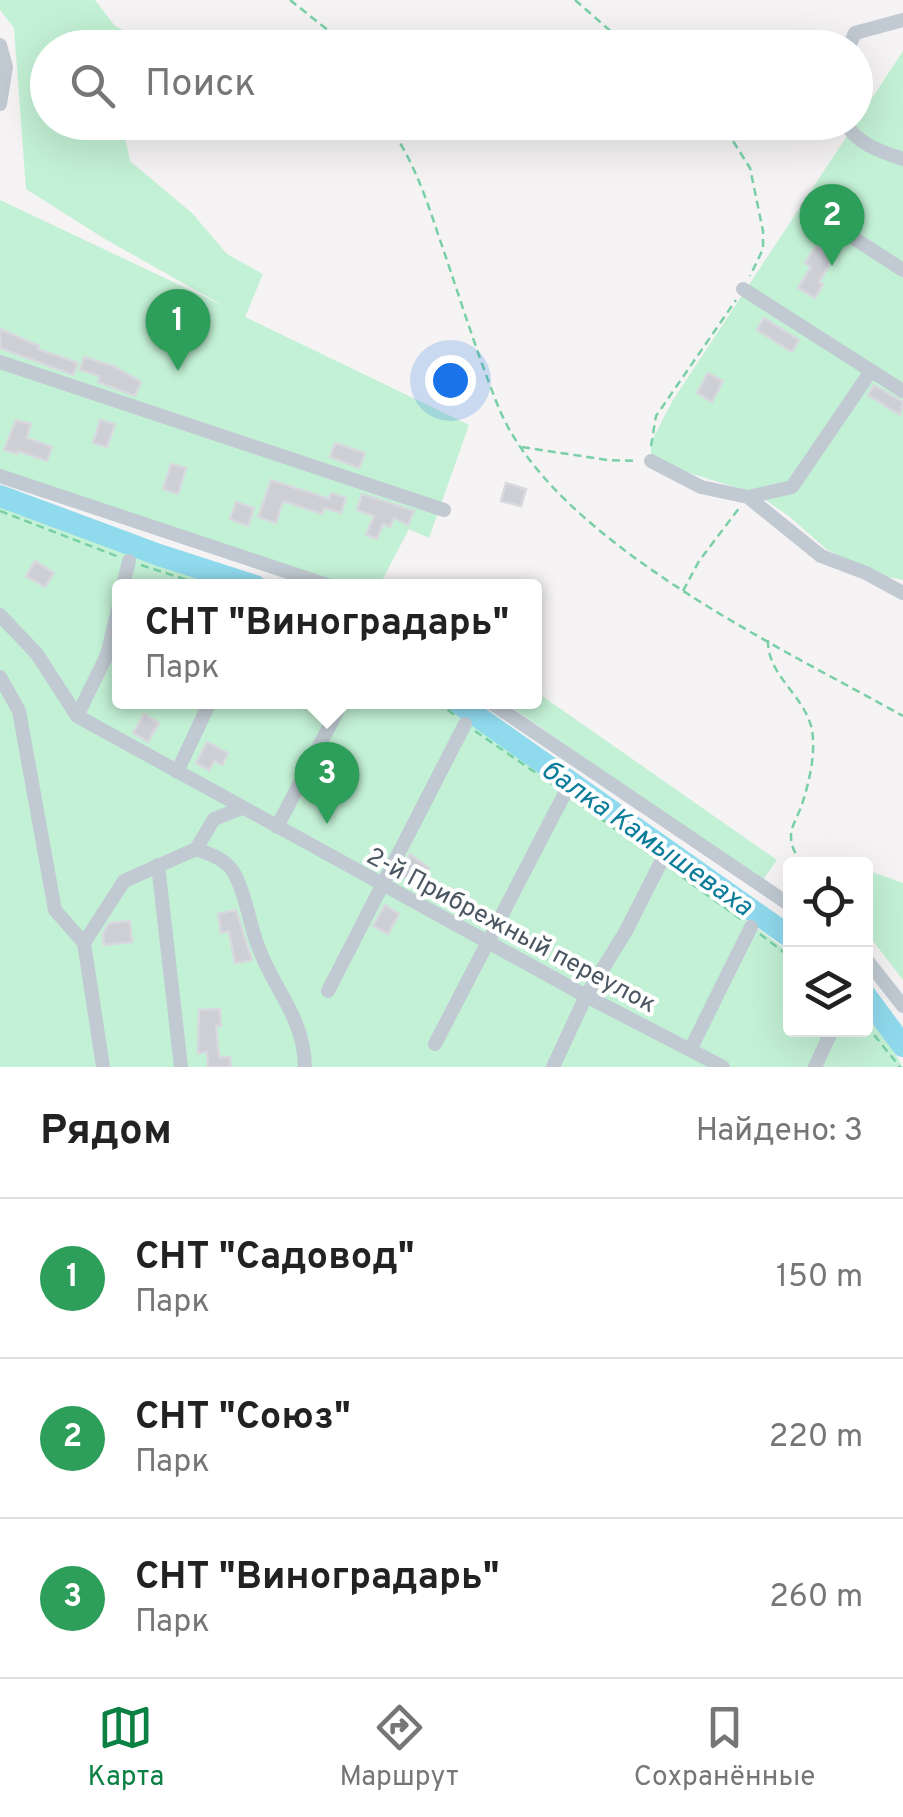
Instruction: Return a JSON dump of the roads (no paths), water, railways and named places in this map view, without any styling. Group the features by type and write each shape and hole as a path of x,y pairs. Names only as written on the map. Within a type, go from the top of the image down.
{"street":[{"path":"864,30 903,20"},
{"path":"0,46 6,67 0,104"},
{"path":"862,140 903,159"},
{"path":"807,208 903,270"},
{"path":"743,289 903,391"},
{"path":"0,362 444,510"},
{"path":"651,461 701,487 748,497 792,488 871,370"},
{"path":"0,476 309,579"},
{"path":"748,497 821,556 866,572 903,593"},
{"path":"125,579 130,561"},
{"name":"2-й Прибрежный переулок","path":"0,615 37,654 77,716 722,1067"},
{"path":"77,716 107,655 112,635"},
{"path":"0,676 19,710 55,910 84,943 104,1067"},
{"path":"177,772 207,709"},
{"path":"277,826 338,709"},
{"path":"500,709 783,900"},
{"path":"328,991 465,724"},
{"path":"435,1044 565,793"},
{"path":"84,943 124,881 196,849 214,819 242,808"},
{"path":"196,849 219,858 233,872 260,951 297,1020 304,1046 304,1067"},
{"path":"553,1067 586,996 662,862"},
{"path":"158,865 182,1067"},
{"path":"690,1050 751,926"},
{"path":"873,969 903,1006"},
{"path":"816,1067 829,1037"}],"waterway":[{"name":"балка Камышеваха","path":"0,496 233,579"},
{"name":"балка Камышеваха","path":"467,709 783,932"},
{"name":"балка Камышеваха","path":"873,1005 903,1046"}],"place":[{"name":"СНТ \"Союз\"","path":"832,266"},
{"name":"СНТ \"Садовод\"","path":"178,371"},
{"name":"СНТ \"Виноградарь\"","path":"327,824"}]}
